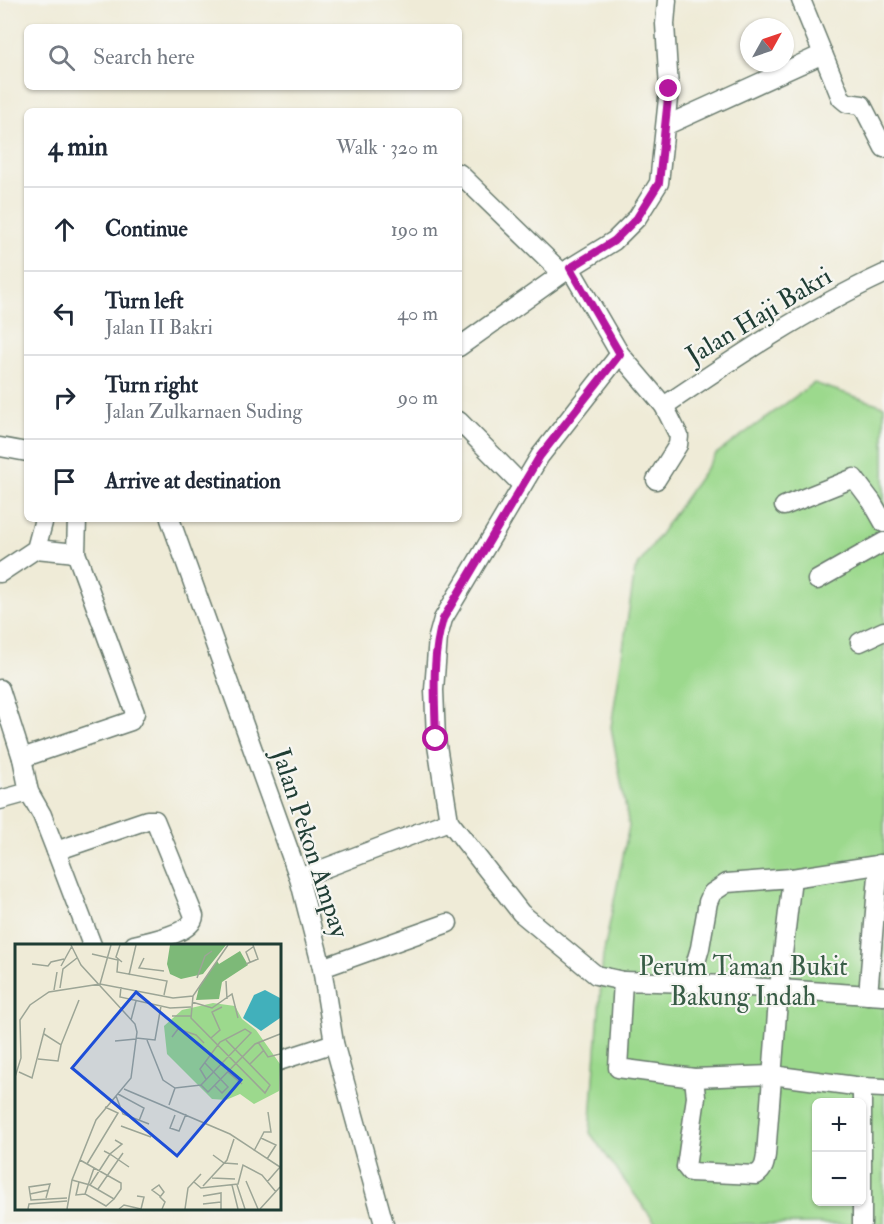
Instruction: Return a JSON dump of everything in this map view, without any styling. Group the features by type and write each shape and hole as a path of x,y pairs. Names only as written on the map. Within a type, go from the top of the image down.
{"street":[{"path":"462,345 566,270 614,241 637,218 659,183 667,125 669,89 665,24 667,0"},
{"path":"801,0 841,98 847,103 862,105 884,148"},
{"path":"667,125 823,54"},
{"path":"462,176 566,270 620,354 664,406 679,436 678,445 656,480"},
{"name":"Jalan Haji Bakri","path":"664,406 763,339 884,274"},
{"path":"620,354 540,456 443,619 438,637 434,690 436,739 449,821 521,913 596,975 623,981 690,982 876,995 882,864 792,878 727,883 712,893 708,902 700,948 690,982"},
{"path":"462,424 522,485"},
{"path":"0,447 24,451"},
{"path":"784,506 854,478 884,523"},
{"path":"36,549 43,522"},
{"path":"22,758 131,721 134,718 135,713 76,553 77,522"},
{"name":"Jalan Pekon Ampay","path":"171,522 299,878 322,968 334,1043 384,1224"},
{"path":"817,580 884,542"},
{"path":"0,573 36,549 76,553"},
{"path":"860,642 884,631"},
{"path":"0,689 22,758 28,792 42,815 92,944"},
{"path":"0,800 28,792"},
{"path":"56,851 147,820 155,820 194,916 188,928 161,939 138,944"},
{"path":"299,878 449,821"},
{"path":"694,1078 696,1097 687,1170 756,1175 764,1167 765,1162 779,988 792,878"},
{"path":"322,968 448,923"},
{"path":"623,981 618,1068 694,1078 771,1075 884,1088"},
{"path":"280,1061 334,1043"},
{"path":"862,1087 862,1224"}],"green space":[{"name":"Perum Taman Bukit Bakung Indah","path":"814,383 884,406 884,1224 656,1224 590,1133 603,956 629,826 611,727 635,570 716,454"}],"route":[{"path":"436,739 434,690 438,637 443,619 540,456 620,354 570,268 614,241 637,218 659,183 667,125 669,89"}]}
